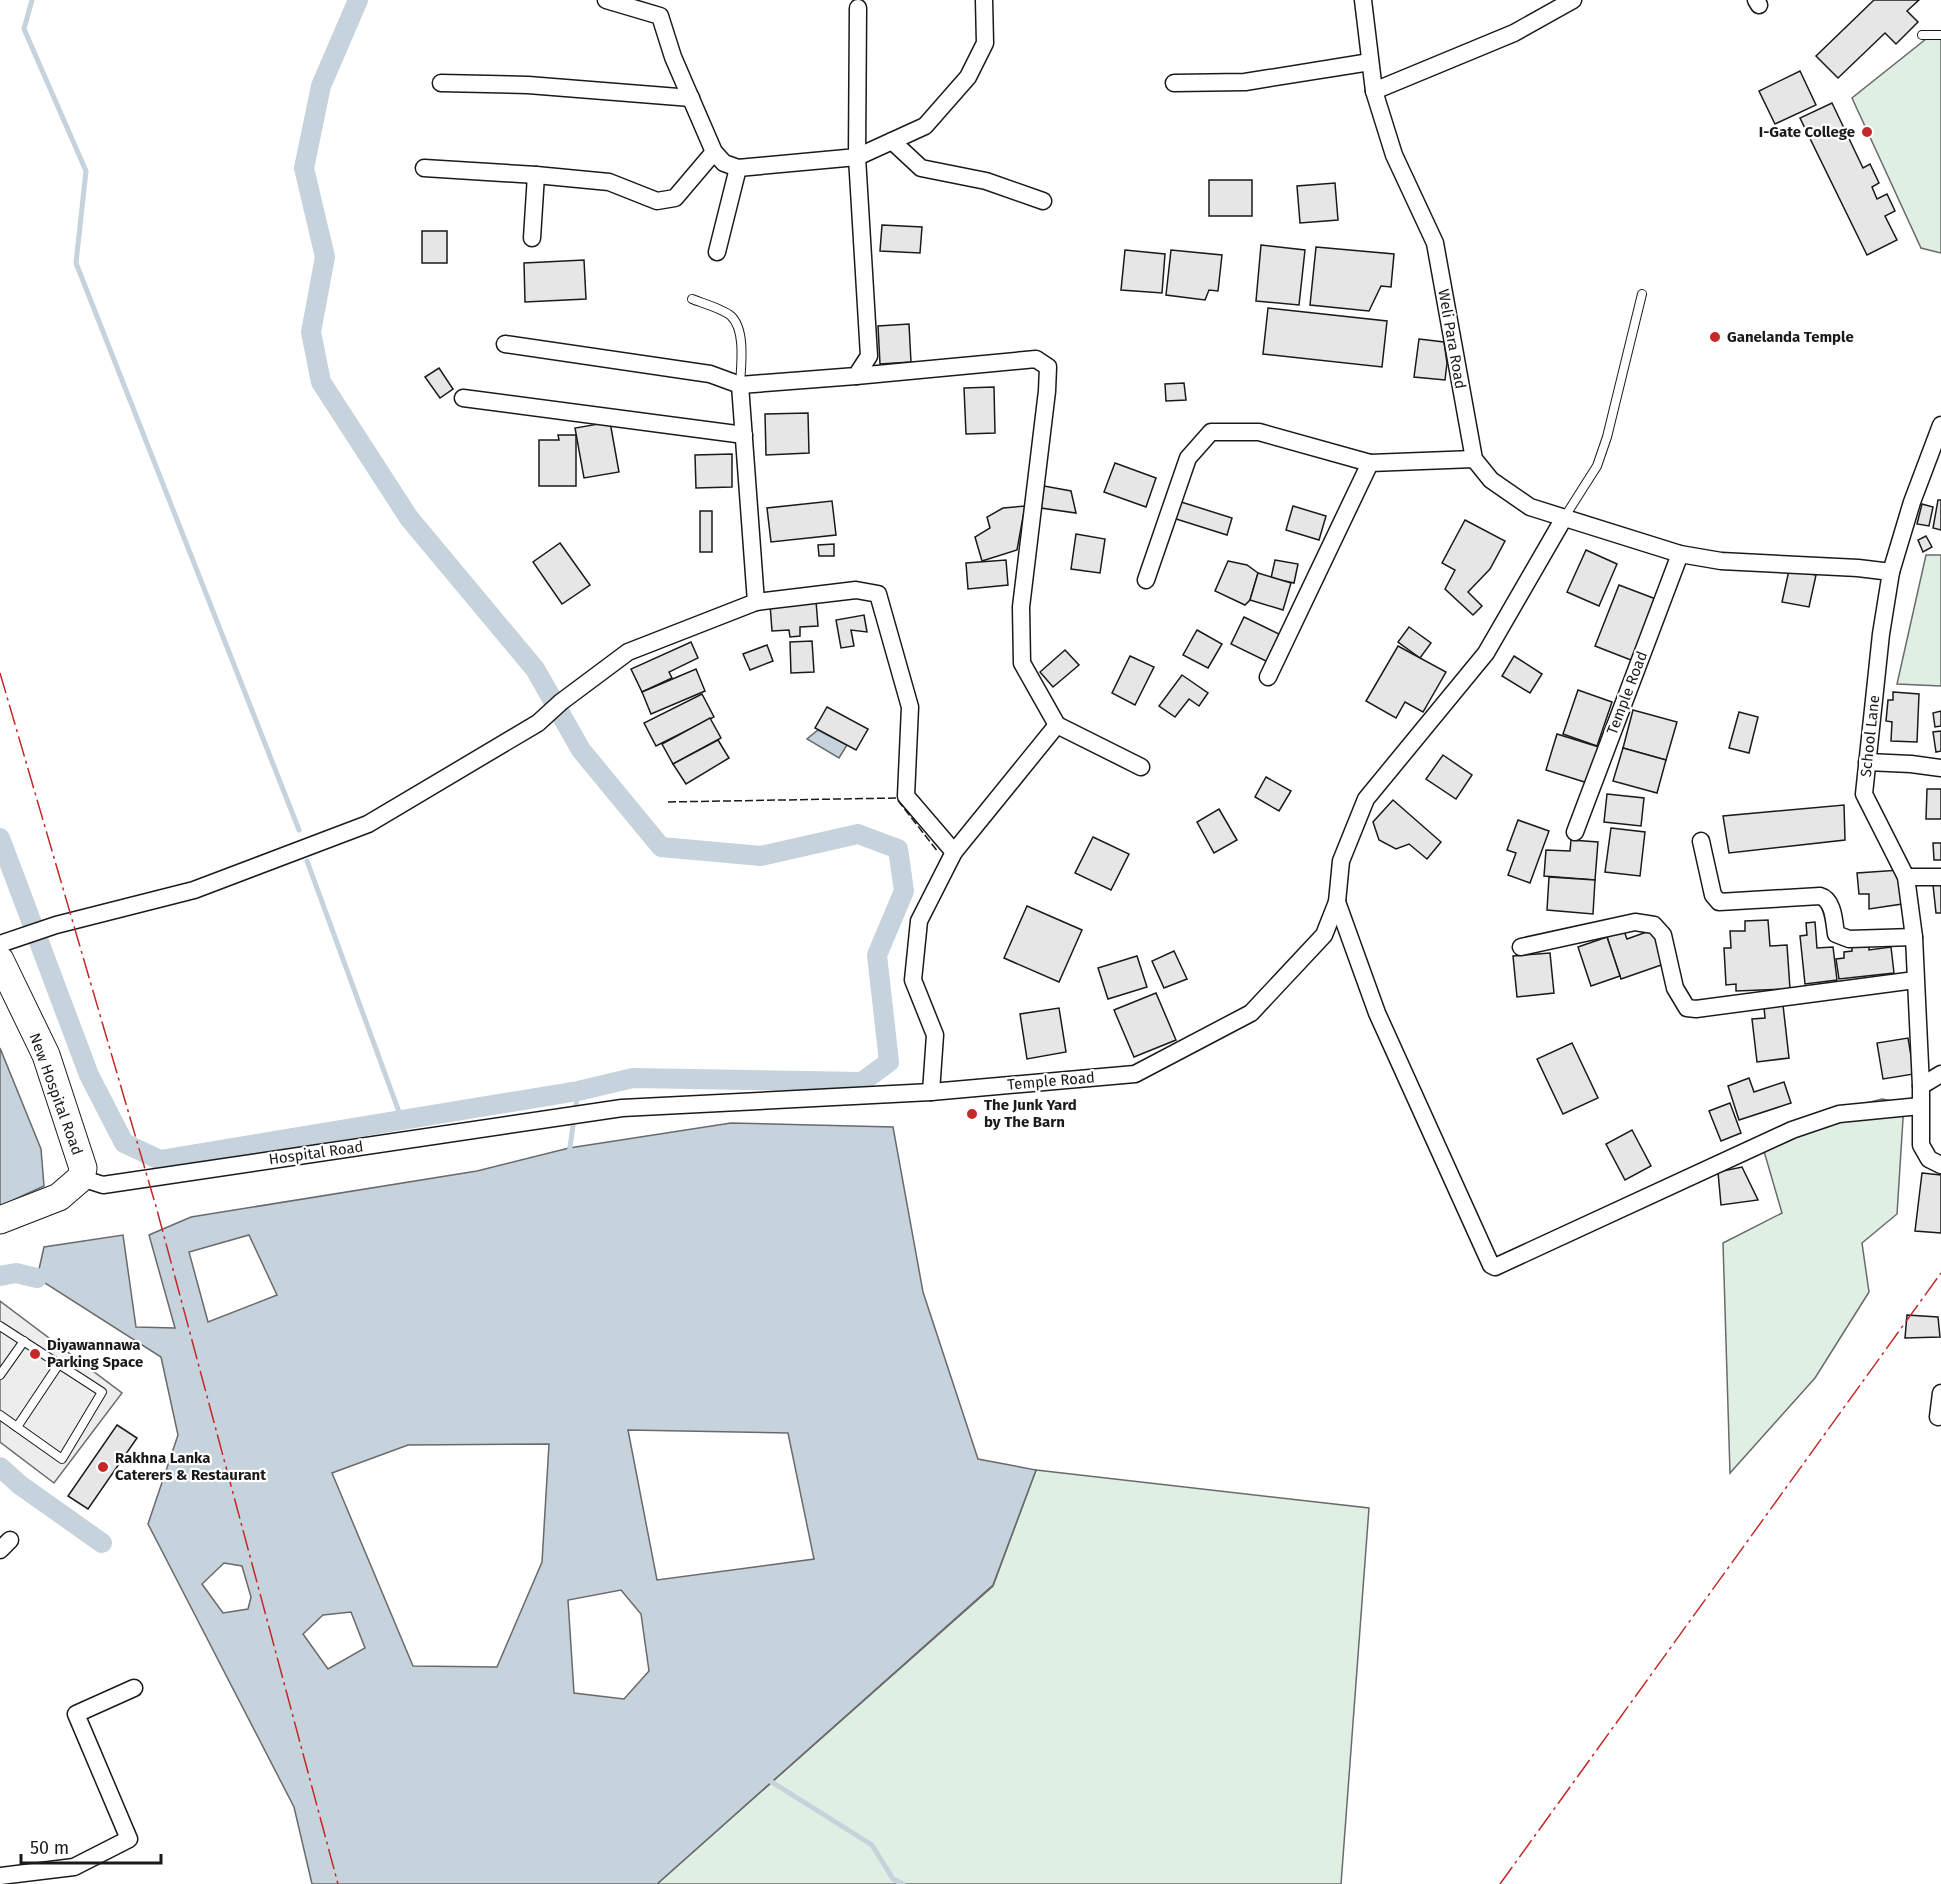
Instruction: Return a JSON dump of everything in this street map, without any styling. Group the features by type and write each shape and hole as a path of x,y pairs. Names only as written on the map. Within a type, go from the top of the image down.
{"main road":[{"name":"New Hospital Road","path":"0,960 46,1055 83,1168 81,1178"},
{"path":"0,1220 60,1197 81,1178"}],"street":[{"path":"606,0 660,16 673,57 714,152 724,163 738,168 857,157 925,126 968,77 985,43 984,0"},
{"name":"Weli Para Road","path":"1363,0 1374,92 1394,155 1435,243 1474,459"},
{"path":"1374,92 1514,33 1573,0"},
{"path":"855,376 869,356 857,157 858,8"},
{"path":"1174,83 1245,82 1370,63"},
{"path":"441,83 528,85 691,98"},
{"path":"892,141 921,168 987,181 1043,201"},
{"path":"424,168 609,182 657,201 675,198 714,152"},
{"path":"717,252 738,168"},
{"path":"532,238 536,175"},
{"path":"505,344 710,374 740,385 1036,358 1048,367 1021,607 1022,663 1057,725 1141,767"},
{"path":"740,385 756,602"},
{"path":"463,398 744,435"},
{"name":"School Lane","path":"1941,425 1912,502 1891,572 1881,634 1864,794 1906,878 1914,937 1921,1086 1921,1145 1929,1159 1941,1165"},
{"path":"1146,580 1188,458 1210,432 1259,432 1370,463 1474,459 1491,480 1530,507 1680,554 1721,561 1858,568 1891,572"},
{"path":"1268,677 1370,463"},
{"path":"1564,518 1486,653 1366,799 1341,861 1337,902 1377,1013 1491,1265 1495,1267 1792,1130 1839,1114 1920,1106"},
{"name":"Temple Road","path":"1575,832 1680,554"},
{"path":"0,944 56,925 194,890 368,824 538,723 561,702 628,652 756,602 856,590 878,594 910,707 906,796 954,852"},
{"path":"931,1092 935,1035 914,980 919,921 954,852 1057,725"},
{"path":"1867,762 1941,768"},
{"path":"1701,841 1713,895 1719,902 1820,896 1825,897 1829,902 1836,934 1842,938 1914,937"},
{"path":"1906,878 1941,877"},
{"name":"Temple Road","path":"622,1108 931,1092 1135,1074 1251,1013 1324,935 1337,902"},
{"path":"1521,946 1635,922 1654,925 1663,934 1675,988 1687,1008 1696,1009 1915,981"},
{"path":"1921,1086 1941,1074"},
{"name":"Hospital Road","path":"81,1178 103,1185 622,1108"},
{"path":"1938,1417 1941,1393"},
{"path":"0,1876 74,1867 129,1839 76,1714 134,1688"}],"lane":[{"path":"1922,35 1941,35"},
{"path":"1564,518 1597,466 1608,437 1642,294"},
{"path":"692,299 731,316 742,344 740,385"},
{"path":"0,1326 102,1392 62,1459 0,1415"},
{"path":"0,1375 24,1341"},
{"path":"17,1427 59,1364"}],"green space":[{"path":"1926,39 1941,39 1941,253 1921,248 1852,98"},
{"path":"1926,555 1941,555 1941,686 1897,684"},
{"path":"1882,1099 1904,1103 1897,1214 1862,1243 1869,1292 1815,1378 1730,1473 1723,1243 1782,1213 1761,1141 1843,1109"},
{"path":"1036,1470 1369,1508 1341,1884 657,1884 993,1586"}],"shaded area":[{"path":"818,730 847,745 839,758 807,739"},
{"path":"0,1048 41,1149 44,1186 0,1206"},
{"path":"731,1123 893,1127 923,1292 978,1459 1036,1470 993,1585 657,1884 312,1884 294,1807 148,1524 178,1435 161,1357 37,1278 44,1247 123,1235 136,1327 175,1328 149,1235 191,1217 477,1171 569,1148","holes":["249,1235 277,1295 208,1322 189,1252","628,1430 788,1433 814,1559 657,1580","549,1444 542,1562 497,1667 413,1666 332,1473 408,1445","224,1563 242,1566 251,1597 248,1609 223,1613 202,1584","621,1590 641,1614 649,1671 624,1699 574,1693 568,1600","351,1612 365,1648 328,1669 303,1634 323,1615"]},
{"name":"Diyawannawa Parking Space","path":"0,1301 122,1393 54,1483 0,1442"}],"building":[{"path":"1874,0 1919,0 1907,11 1918,22 1896,44 1885,33 1838,78 1816,56"},
{"path":"1800,71 1816,105 1775,124 1759,91"},
{"path":"1832,103 1863,168 1870,164 1879,183 1872,187 1877,199 1887,194 1895,211 1885,216 1897,240 1867,255 1800,118"},
{"path":"1209,180 1252,180 1252,216 1209,216"},
{"path":"1335,183 1338,220 1300,223 1297,186"},
{"path":"882,225 922,227 920,253 880,251"},
{"path":"422,231 447,231 447,263 422,263"},
{"path":"1261,245 1305,250 1299,305 1256,301"},
{"path":"1316,247 1394,254 1391,287 1381,286 1369,311 1310,305"},
{"path":"1125,250 1165,254 1162,293 1121,290"},
{"path":"1171,250 1222,255 1218,291 1209,290 1205,300 1166,295"},
{"path":"584,260 586,299 525,302 524,263"},
{"path":"1268,308 1387,321 1382,367 1263,354"},
{"path":"909,324 911,362 880,364 878,326"},
{"path":"1419,339 1444,342 1447,363 1445,380 1414,377"},
{"path":"439,368 453,389 440,398 425,377"},
{"path":"1184,383 1186,400 1166,401 1165,384"},
{"path":"994,387 995,433 966,434 964,388"},
{"path":"808,413 809,453 766,455 765,414"},
{"path":"610,422 619,472 584,478 575,428"},
{"path":"558,435 576,435 576,486 539,486 539,440 559,440"},
{"path":"732,454 732,487 696,488 695,455"},
{"path":"1115,463 1156,478 1146,507 1104,492"},
{"path":"1044,486 1071,491 1076,513 1041,508"},
{"path":"1938,500 1941,500 1941,530 1933,528"},
{"path":"832,501 836,535 771,542 767,508"},
{"path":"1178,501 1232,518 1227,535 1173,518"},
{"path":"1922,504 1933,507 1929,526 1917,524"},
{"path":"1025,506 1017,550 982,561 975,537 990,528 987,517 1003,508"},
{"path":"1293,506 1326,516 1319,540 1286,530"},
{"path":"700,511 712,511 712,552 700,552"},
{"path":"1465,520 1505,541 1490,569 1468,592 1482,606 1473,615 1445,589 1455,570 1442,563"},
{"path":"1076,534 1105,539 1100,573 1071,569"},
{"path":"1926,536 1932,547 1923,552 1918,540"},
{"path":"560,543 590,585 562,604 533,562"},
{"path":"834,544 834,556 819,556 818,545"},
{"path":"1586,550 1617,564 1599,606 1567,592"},
{"path":"1006,560 1008,585 968,589 966,563"},
{"path":"1275,560 1298,564 1294,583 1271,578"},
{"path":"1228,561 1247,565 1258,573 1250,600 1245,605 1215,591"},
{"path":"1789,570 1816,575 1809,607 1782,602"},
{"path":"1258,573 1291,583 1283,610 1250,600"},
{"path":"1619,585 1661,601 1636,662 1595,646"},
{"path":"816,601 818,626 800,627 800,636 790,637 789,630 772,631 770,604"},
{"path":"864,615 867,632 851,630 854,646 841,648 836,620"},
{"path":"1244,617 1281,635 1268,662 1231,644"},
{"path":"1409,627 1431,643 1420,658 1398,642"},
{"path":"1197,630 1222,644 1208,668 1183,655"},
{"path":"812,641 814,672 791,673 790,642"},
{"path":"691,642 698,658 669,672 672,678 642,692 631,669"},
{"path":"767,645 773,661 750,670 743,654"},
{"path":"1398,646 1446,672 1423,712 1405,702 1396,718 1366,701"},
{"path":"1065,650 1079,665 1053,687 1040,672"},
{"path":"1130,656 1154,667 1135,705 1112,693"},
{"path":"1514,656 1542,674 1530,693 1502,676"},
{"path":"696,669 705,691 651,714 642,692"},
{"path":"1182,675 1208,693 1199,706 1189,699 1175,717 1159,706"},
{"path":"1578,690 1612,702 1597,746 1563,734"},
{"path":"1893,692 1919,694 1917,742 1891,741 1892,722 1886,721 1888,700 1893,700"},
{"path":"702,694 714,717 656,746 644,723"},
{"path":"827,707 868,729 856,750 815,728"},
{"path":"1633,710 1677,722 1666,760 1623,748"},
{"path":"1941,711 1941,726 1935,727 1933,713"},
{"path":"1739,712 1758,717 1749,753 1729,748"},
{"path":"710,718 721,738 673,764 662,744"},
{"path":"1941,731 1941,751 1936,752 1933,732"},
{"path":"1557,734 1602,748 1591,784 1546,770"},
{"path":"718,740 729,758 686,784 673,764"},
{"path":"1623,748 1666,760 1657,793 1613,781"},
{"path":"1443,755 1472,775 1456,799 1426,779"},
{"path":"1266,777 1291,791 1279,811 1255,797"},
{"path":"1927,789 1941,789 1941,819 1926,819"},
{"path":"1607,794 1644,798 1641,826 1604,822"},
{"path":"1393,800 1441,842 1427,859 1409,844 1396,849 1379,840 1373,822"},
{"path":"1844,805 1845,840 1729,853 1723,816"},
{"path":"1219,809 1237,840 1214,853 1197,822"},
{"path":"1518,820 1549,831 1530,883 1508,875 1516,853 1507,850"},
{"path":"1611,828 1645,832 1640,876 1605,872"},
{"path":"1093,837 1129,854 1111,890 1075,873"},
{"path":"1571,840 1598,842 1595,880 1544,876 1546,850 1570,851"},
{"path":"1933,843 1941,843 1941,860 1934,860"},
{"path":"1900,870 1902,904 1869,909 1869,894 1859,894 1857,873"},
{"path":"1549,877 1595,880 1593,914 1547,910"},
{"path":"1941,884 1941,913 1936,913 1933,885"},
{"path":"1027,906 1082,930 1059,982 1004,958"},
{"path":"1768,920 1770,946 1787,945 1790,989 1736,991 1736,984 1726,985 1724,948 1731,948 1730,931 1745,931 1745,921"},
{"path":"1815,922 1817,948 1833,947 1837,980 1805,984 1800,936 1807,935 1806,923"},
{"path":"1655,929 1667,963 1621,979 1607,937 1624,931 1627,939"},
{"path":"1607,937 1620,976 1591,986 1578,947"},
{"path":"1869,945 1869,950 1891,947 1894,973 1839,979 1836,959 1844,958 1844,952 1852,951 1852,947"},
{"path":"1174,951 1187,979 1164,988 1152,961"},
{"path":"1550,953 1554,993 1517,997 1513,956"},
{"path":"1137,956 1147,987 1108,999 1098,968"},
{"path":"1156,993 1176,1040 1134,1057 1114,1010"},
{"path":"1783,1005 1789,1058 1757,1062 1752,1019 1765,1018 1764,1007"},
{"path":"1059,1008 1066,1052 1027,1059 1020,1014"},
{"path":"1908,1038 1914,1074 1883,1079 1877,1043"},
{"path":"1572,1043 1598,1098 1563,1114 1537,1059"},
{"path":"1749,1078 1754,1092 1784,1082 1791,1103 1739,1120 1728,1086"},
{"path":"1730,1103 1741,1133 1721,1141 1709,1111"},
{"path":"1632,1130 1651,1166 1625,1180 1606,1144"},
{"path":"1742,1167 1758,1200 1721,1205 1718,1172"},
{"path":"1922,1173 1941,1175 1941,1233 1915,1231"},
{"path":"1907,1315 1938,1317 1940,1337 1905,1338"},
{"name":"Rakhna Lanka Caterers & Restaurant","path":"117,1425 137,1438 88,1509 68,1496"}],"waterway":[{"path":"32,0 24,29 86,171 76,263 299,830"},
{"path":"0,838 89,1075 124,1143 160,1160 578,1091 633,1078 862,1082 889,1062 877,955 904,891 898,849 858,834 761,856 661,847 581,750 535,669 409,518 321,382 311,332 325,257 304,168 321,86 358,0"},
{"path":"307,861 402,1120"},
{"path":"569,1154 578,1091"},
{"path":"0,1276 16,1273 37,1278"},
{"path":"0,1467 20,1485 102,1543"},
{"path":"767,1779 872,1845 893,1879 903,1884"}],"fence":[{"path":"668,802 896,798 938,852"}],"power":[{"path":"0,673 157,1210 338,1884"},
{"path":"1500,1884 1941,1273"}],"place":[{"name":"I-Gate College","path":"1867,132"},
{"name":"Ganelanda Temple","path":"1715,337"},
{"name":"The Junk Yard by The Barn","path":"972,1114"},
{"name":"Diyawannawa Parking Space","path":"35,1354"},
{"name":"Rakhna Lanka Caterers & Restaurant","path":"103,1467"}]}
